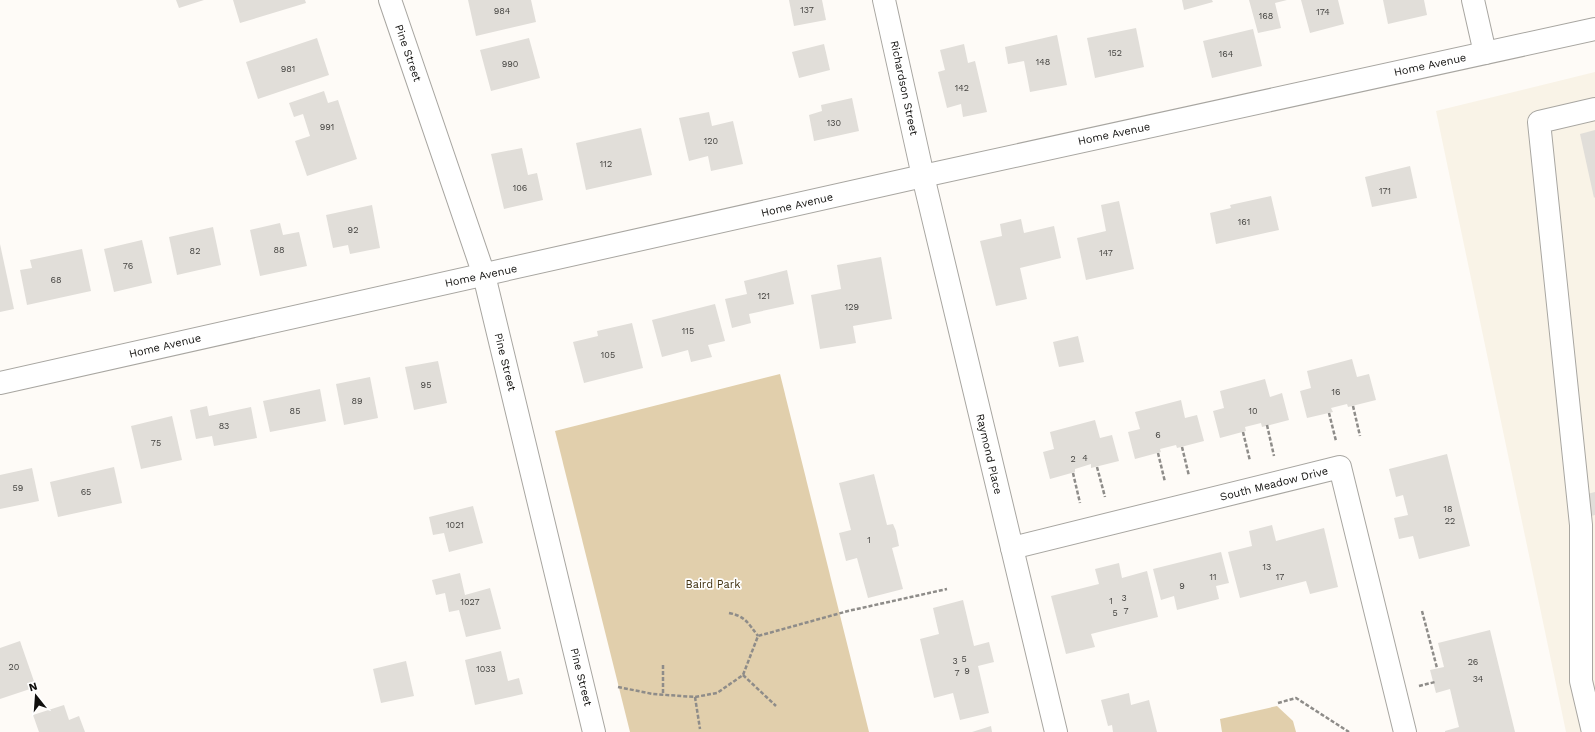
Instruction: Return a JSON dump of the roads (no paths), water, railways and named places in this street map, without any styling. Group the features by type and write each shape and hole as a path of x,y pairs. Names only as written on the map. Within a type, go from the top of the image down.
{"main road":[{"name":"Pine Street","path":"390,0 484,275 594,732"},
{"name":"Richardson Street","path":"884,0 923,176"},
{"path":"1473,0 1485,53"},
{"name":"Home Avenue","path":"0,383 923,176 1595,28"},
{"path":"1593,732 1581,681 1581,525 1539,122 1595,109"},
{"name":"Raymond Place","path":"923,176 1056,732"},
{"name":"South Meadow Drive","path":"1012,548 1340,467 1405,732"}],"park label":[{"name":"Baird Park","path":"713,584"}]}
